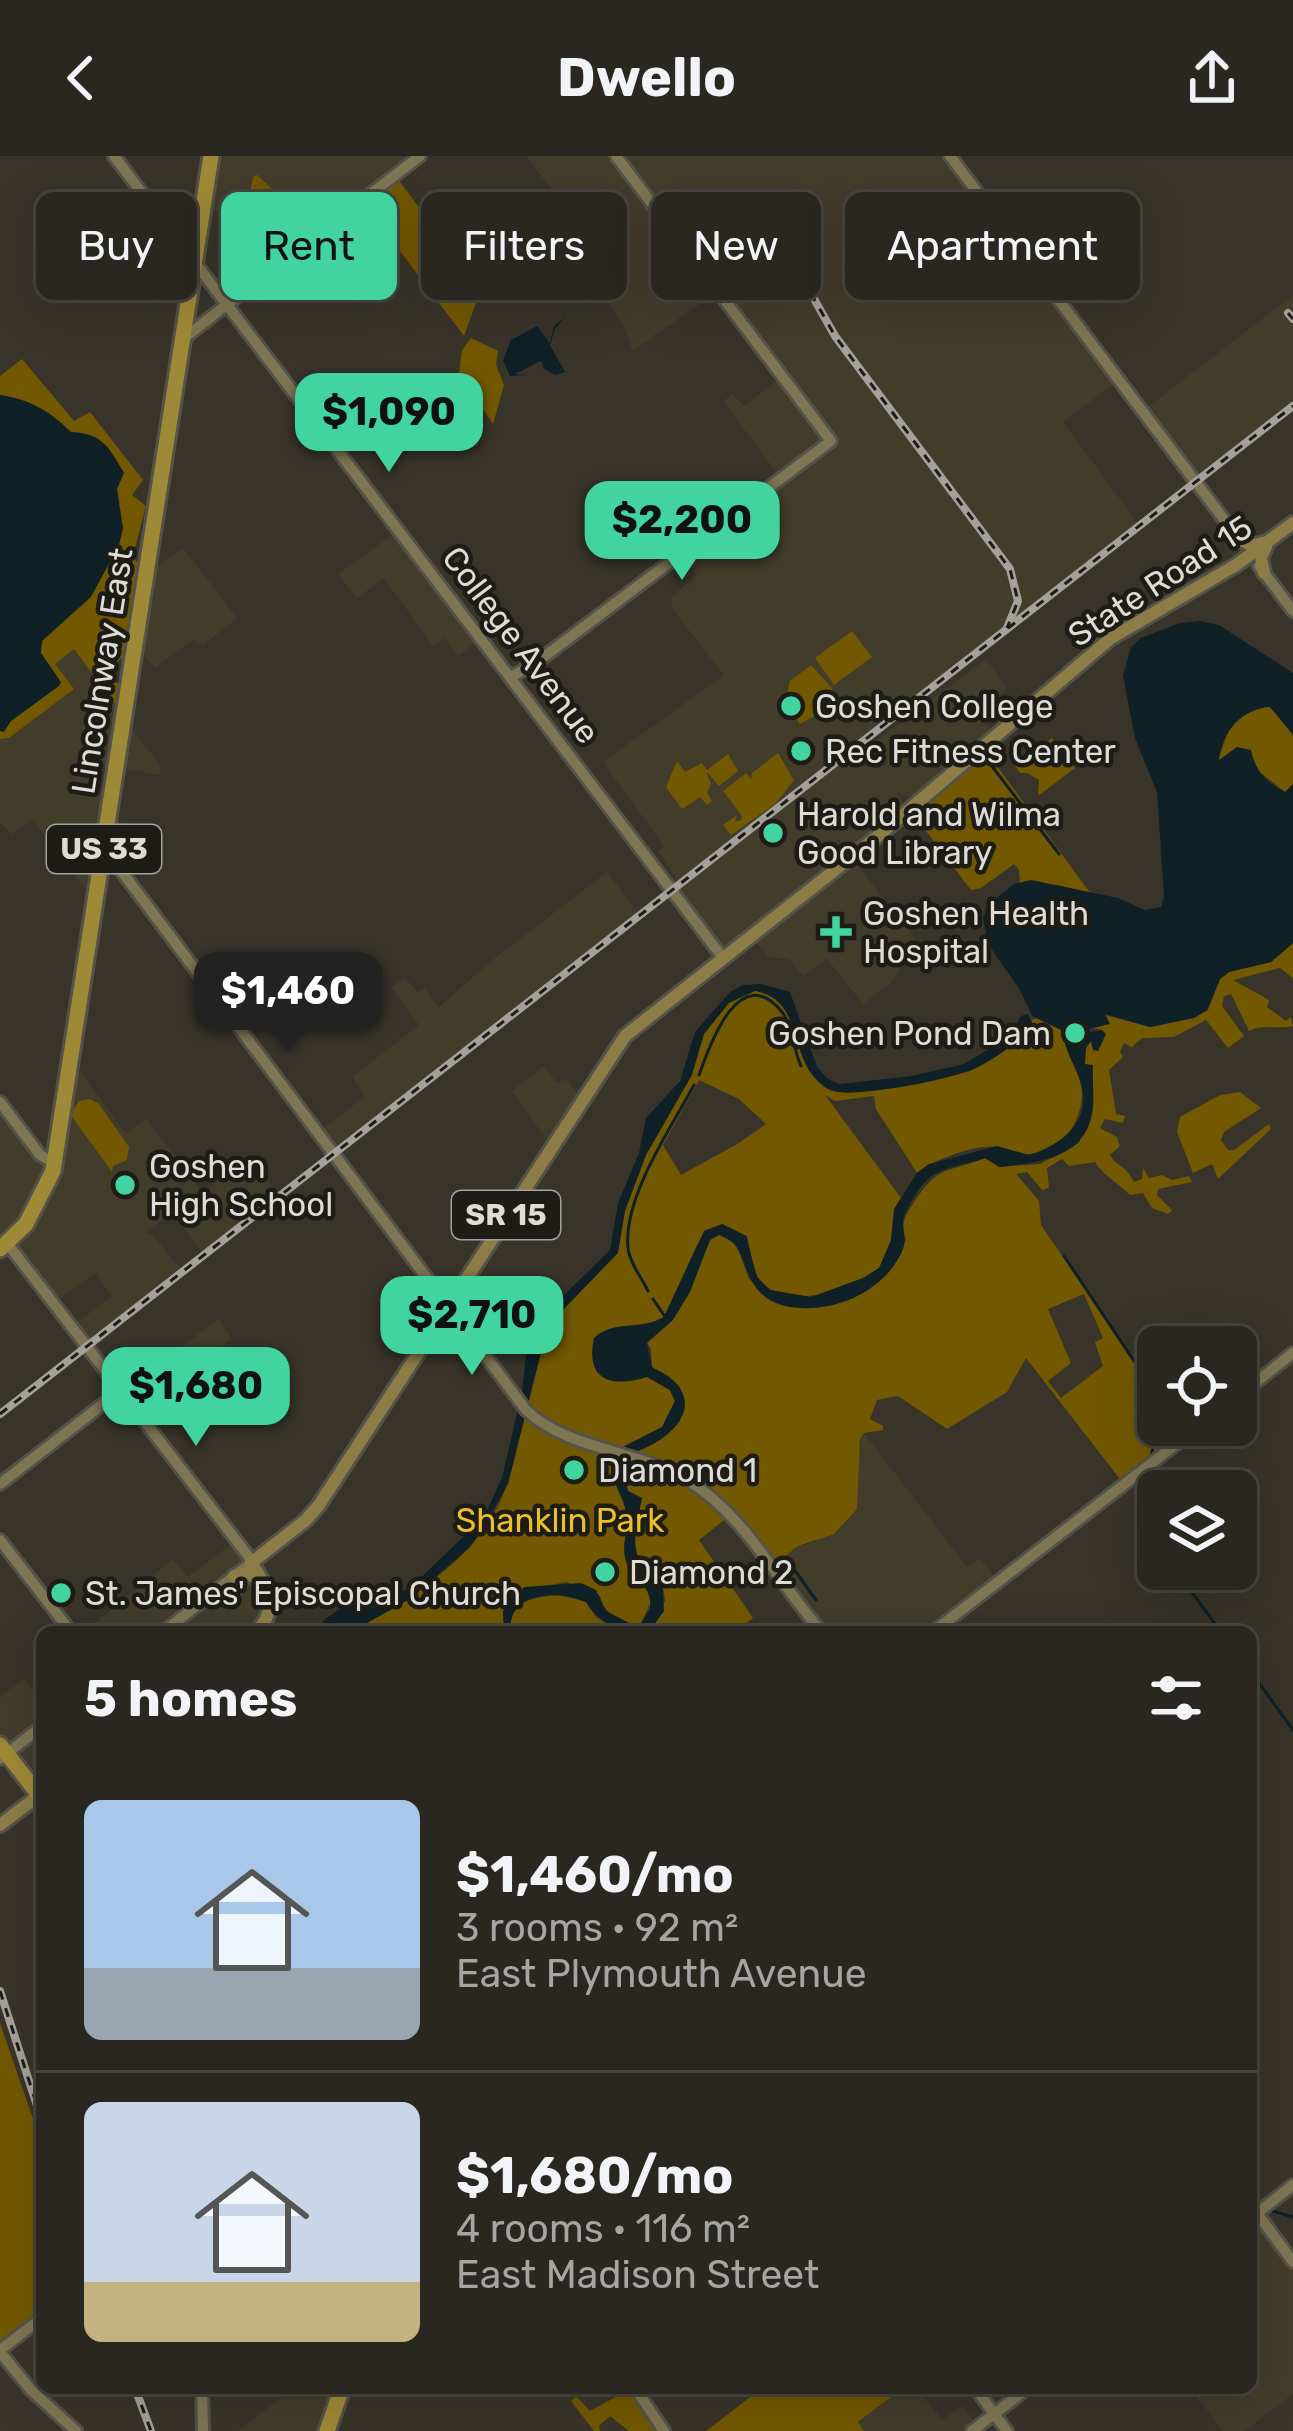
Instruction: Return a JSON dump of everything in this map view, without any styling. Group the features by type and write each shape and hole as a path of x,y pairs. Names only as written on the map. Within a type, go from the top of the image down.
{"highway":[{"name":"Lincolnway East","path":"197,216 211,156"},
{"name":"Lincolnway East","path":"4,1246 36,1207 54,1163 107,858 183,339 200,280 197,268"},
{"path":"2,1752 36,1792"},
{"path":"327,2431 340,2394"}],"main road":[{"path":"114,156 147,192"},
{"path":"183,339 420,156"},
{"path":"512,676 831,441 616,156"},
{"path":"950,156 1293,611"},
{"name":"College Avenue","path":"200,280 228,304 723,958"},
{"name":"State Road 15","path":"723,958 910,810 1117,634 1251,555 1293,523"},
{"path":"1238,538 1256,546 1279,534"},
{"path":"1264,572 1263,550 1279,534"},
{"path":"107,858 529,1413 552,1429 676,1473 710,1496 744,1531 818,1626"},
{"name":"SR 15","path":"251,1563 316,1510 620,1042 723,958"},
{"path":"0,1102 40,1155 54,1163"},
{"path":"4,1246 121,1390 251,1563 271,1605 267,1620 260,1626"},
{"path":"1257,1382 1293,1354"},
{"path":"0,1484 121,1390"},
{"path":"941,1626 1174,1446"},
{"path":"0,1540 66,1626"},
{"path":"171,1626 251,1563"},
{"path":"251,1563 266,1605 256,1626"},
{"path":"234,1576 247,1573 256,1578"},
{"path":"2,1752 36,1730"},
{"path":"0,1828 36,1802"},
{"path":"0,1828 36,1802"},
{"path":"1257,2209 1293,2185"},
{"path":"1257,2217 1293,2262"},
{"path":"36,2323 0,2351 36,2394"},
{"path":"36,2394 76,2431"},
{"path":"202,2394 202,2431"},
{"path":"639,2394 664,2431"},
{"path":"979,2394 1007,2431"},
{"path":"972,2431 1020,2394"}],"shaded area":[{"path":"217,156 418,156 371,192 221,192 221,212 209,210"},
{"path":"526,156 616,156 651,203 651,300 705,300 632,351 624,326 608,303 627,300 627,192 554,192"},
{"path":"618,156 946,156 973,192 845,192 845,300 1054,300 1116,382 1063,422 1140,526 858,740 865,749 986,659 1008,689 978,712 994,734 915,801 895,790 907,808 723,950 672,885 678,880 658,852 664,846 603,762 724,675 673,610 671,598 696,575 683,553 779,476 723,401 733,394 744,406 785,375 728,300 821,300 821,192 651,192 651,199"},
{"path":"1293,295 1293,406 1196,479 1144,410"},
{"path":"396,532 479,639 458,656 444,638 433,646 384,578 357,598 338,574"},
{"path":"183,548 237,618 203,645 194,639 155,668 139,649 154,568"},
{"path":"74,648 128,728 160,765 160,775 98,764 90,793 113,798 109,820 150,828 145,855 123,873 106,849 95,902 33,819 12,834 0,823 0,739 9,738 73,689 54,663"},
{"name":"Goshen Health Hospital","path":"854,861 925,951 863,1004 827,959 803,976 789,959 769,957 752,939"},
{"path":"607,872 640,915 335,1152 319,1132 365,1096 352,1077 419,1025 391,988 405,977 417,992 424,988 439,1007"},
{"path":"544,1066 557,1083 566,1079 581,1098 551,1139 512,1091"},
{"name":"Goshen High School","path":"81,1072 126,1134 146,1118 200,1190 145,1234 152,1234 181,1270 89,1343 75,1324 112,1296 98,1271 57,1301 15,1247 53,1188 71,1079"},
{"path":"0,1107 49,1166 33,1208 5,1236 0,1232"},
{"path":"250,1157 279,1195 203,1253 174,1215"},
{"path":"218,1319 232,1339 141,1409 126,1390"},
{"path":"864,1433 967,1567 980,1558 996,1579 937,1626 821,1626 774,1565 798,1546 816,1542 861,1452"},
{"path":"234,1542 263,1599 258,1620 251,1626 91,1626 173,1559 188,1577"},
{"path":"24,1679 36,1695 36,1781 0,1740 0,1697"},
{"path":"1257,2219 1293,2265 1293,2394 1244,2431 1223,2431 1195,2394 1257,2394"},
{"path":"285,2394 335,2394 323,2431 238,2431"},
{"path":"895,2394 922,2394 942,2420 963,2406 976,2424 968,2431 864,2431 858,2423"}],"green space":[{"path":"257,175 273,192 250,192"},
{"path":"396,177 421,210 421,279 397,247 397,192 376,192"},
{"path":"437,300 477,300 464,336"},
{"path":"471,338 498,351 496,365 504,385 493,424 459,374 462,350"},
{"path":"22,359 74,421 90,412 143,480 132,495 146,506 133,556 146,575 126,655 104,672 111,681 127,686 123,715 74,649 55,664 74,689 9,738 0,739 0,376"},
{"path":"852,631 872,657 834,685 815,658"},
{"path":"1210,652 1293,735 1293,784 1285,792 1256,769 1218,761 1228,731 1242,716"},
{"path":"811,665 832,688 837,703 800,724 785,704 790,681"},
{"path":"1052,738 1075,768 1038,796 1039,780 1015,766"},
{"path":"983,747 1091,894 1058,885 1020,883 1014,864 971,890 910,810"},
{"path":"778,753 794,780 775,804 731,835 723,825 742,816 723,791 746,773 751,779 752,773"},
{"path":"728,754 738,771 719,786 706,771 712,801 707,805 700,797 682,809 666,787 677,761 685,772 702,763 707,770"},
{"path":"1293,943 1293,978 1280,968 1233,980 1269,1000 1267,1007 1286,1021 1291,1017 1293,1026 1249,1031 1231,994 1224,996 1222,1006 1244,1036 1228,1048 1206,1020 1174,1037 1142,1038 1132,1047 1124,1043 1123,1057 1109,1070 1116,1114 1125,1116 1123,1123 1105,1119 1100,1128 1117,1137 1120,1146 1110,1155 1134,1182 1142,1179 1143,1168 1149,1178 1189,1176 1192,1182 1158,1189 1157,1195 1172,1210 1168,1214 1152,1208 1143,1193 1130,1195 1095,1162 1069,1166 1062,1159 1047,1168 1049,1188 1042,1190 1027,1172 1016,1174 1039,1201 1041,1225 1137,1364 1137,1446 1171,1446 1123,1483 1026,1358 1007,1392 947,1429 898,1396 877,1400 870,1419 883,1430 864,1433 860,1439 857,1509 834,1534 798,1546 774,1565 712,1496 631,1453 664,1436 685,1407 669,1376 652,1367 647,1343 680,1308 710,1240 719,1235 736,1244 749,1279 772,1301 854,1298 906,1240 906,1217 937,1176 985,1158 999,1167 1040,1164 1079,1143 1093,1096 1092,1065 1085,1065 1085,1053 1102,1030 1092,1028 1105,1015 1150,1027 1194,1018 1208,1010 1220,979 1229,972 1271,962","holes":["1084,1294 1103,1338 1095,1342 1103,1366 1061,1398 1048,1381 1071,1363 1048,1309"]},
{"path":"743,989 764,991 779,999 790,1009 830,1086 970,1071 1028,1034 1032,1020 1038,1018 1063,1031 1081,1084 1081,1104 1067,1135 1049,1149 1025,1154 998,1147 967,1150 917,1173 876,1109 874,1096 835,1101 825,1095 901,1198 885,1261 868,1277 837,1291 785,1295 760,1280 747,1236 722,1224 697,1245 664,1317 642,1327 647,1377 670,1390 675,1401 662,1427 618,1449 559,1430 527,1407 532,1382 556,1319 599,1273 595,1266 614,1250 624,1200 714,1012","holes":["699,1080 739,1099 766,1124 681,1175 663,1145"]},
{"path":"1240,1092 1261,1108 1224,1132 1221,1140 1228,1150 1269,1124 1271,1129 1218,1179 1212,1164 1193,1173 1177,1132 1180,1117 1220,1095"},
{"path":"90,1099 99,1104 129,1147 127,1160 113,1166 112,1172 70,1114 79,1101"},
{"name":"Shanklin Park","path":"525,1413 615,1453 613,1473 627,1520 626,1562 652,1600 641,1623 635,1626 618,1618 608,1612 600,1596 567,1582 519,1591 503,1611 504,1626 361,1626 421,1589 462,1554 495,1512 512,1469"},
{"path":"628,1457 675,1475 729,1516 699,1540 753,1618 743,1626 652,1626 665,1601 662,1579 641,1564 637,1555 635,1534 642,1498 628,1491 624,1476"},
{"path":"560,1595 586,1602 596,1617 610,1626 511,1626 518,1607 532,1599"},
{"path":"0,2023 36,2128 36,2321 0,2348"},
{"path":"621,2394 634,2394 661,2431 629,2431 610,2416 599,2426 600,2431 594,2431 571,2401 576,2396 590,2411"},
{"path":"754,2394 895,2394 858,2422 864,2431 706,2431"}],"water":[{"path":"565,317 550,345 565,372 555,375 541,361 515,374 526,375 510,376 503,360 511,340 537,326 550,343 554,326"},
{"path":"0,395 30,403 71,432 97,439 124,473 117,489 123,528 119,545 91,597 42,641 41,653 61,682 11,721 4,732 0,731"},
{"path":"1180,623 1219,625 1293,673 1293,735 1270,707 1250,712 1224,740 1219,760 1237,747 1251,750 1259,770 1272,784 1285,792 1293,784 1293,943 1271,962 1229,972 1220,979 1207,1010 1194,1018 1150,1027 1105,1014 1110,1024 1089,1029 1106,1034 1098,1051 1091,1041 1086,1047 1085,1064 1093,1065 1093,1108 1079,1141 1043,1160 999,1167 985,1158 931,1177 905,1213 904,1245 895,1264 870,1289 838,1304 785,1306 759,1291 730,1240 719,1235 710,1240 690,1292 673,1320 647,1343 652,1367 674,1381 685,1407 665,1437 631,1453 624,1476 628,1491 642,1498 638,1555 650,1573 662,1579 664,1611 653,1626 635,1626 650,1609 650,1601 626,1561 627,1514 614,1474 616,1451 662,1427 675,1401 670,1390 647,1377 623,1382 604,1378 594,1364 594,1338 610,1329 664,1317 704,1231 722,1224 746,1236 757,1277 770,1290 811,1297 879,1268 891,1240 894,1209 917,1173 929,1164 997,1146 1029,1155 1071,1130 1083,1098 1063,1031 1032,1016 988,944 983,918 988,905 1014,884 1031,880 1118,898 1145,910 1161,907 1157,792 1135,738 1123,676 1131,647 1141,638"},
{"path":"761,984 790,992 817,1067 839,1084 912,1076 964,1064 1010,1036 1021,1016 1028,1014 1033,1026 1002,1053 962,1073 849,1093 830,1090 814,1077 787,1014 770,996 755,991 729,1003 704,1034 692,1075 646,1155 625,1211 618,1253 548,1325 508,1484 482,1530 470,1547 410,1599 362,1626 321,1626 353,1601 370,1609 411,1587 484,1517 502,1478 522,1392 529,1329 610,1250 618,1203 639,1153 646,1118 680,1081 695,1032 730,992"},
{"path":"581,1583 596,1590 606,1611 635,1626 613,1626 586,1602 549,1595 525,1601 517,1608 511,1626 504,1626 503,1611 524,1587"}],"waterway":[{"path":"988,761 1059,854"},
{"path":"699,1075 728,1013 752,996 766,998 782,1012 801,1066"},
{"path":"648,1291 629,1253 628,1228 650,1164 694,1085"},
{"path":"1064,1256 1137,1366"},
{"path":"653,1299 666,1318"},
{"path":"1151,1456 1154,1446"},
{"path":"793,1568 816,1600"},
{"path":"1190,1590 1217,1626"},
{"path":"1257,1680 1293,1730"},
{"path":"1266,2209 1293,2217"}],"railway":[{"path":"815,300 835,336 1010,569 1018,601 1007,628"},
{"path":"1288,313 1293,319"},
{"path":"0,1414 1293,406"},
{"path":"0,1991 36,2102"},
{"path":"137,2394 151,2431"}],"place":[{"name":"Goshen College","path":"791,706"},
{"name":"Rec Fitness Center","path":"801,751"},
{"name":"Harold and Wilma Good Library","path":"773,833"},
{"name":"Goshen Health Hospital","path":"836,932"},
{"name":"Goshen Pond Dam","path":"1075,1033"},
{"name":"Goshen High School","path":"125,1185"},
{"name":"Diamond 1","path":"574,1470"},
{"name":"Diamond 2","path":"605,1572"},
{"name":"St. James' Episcopal Church","path":"61,1593"}]}
